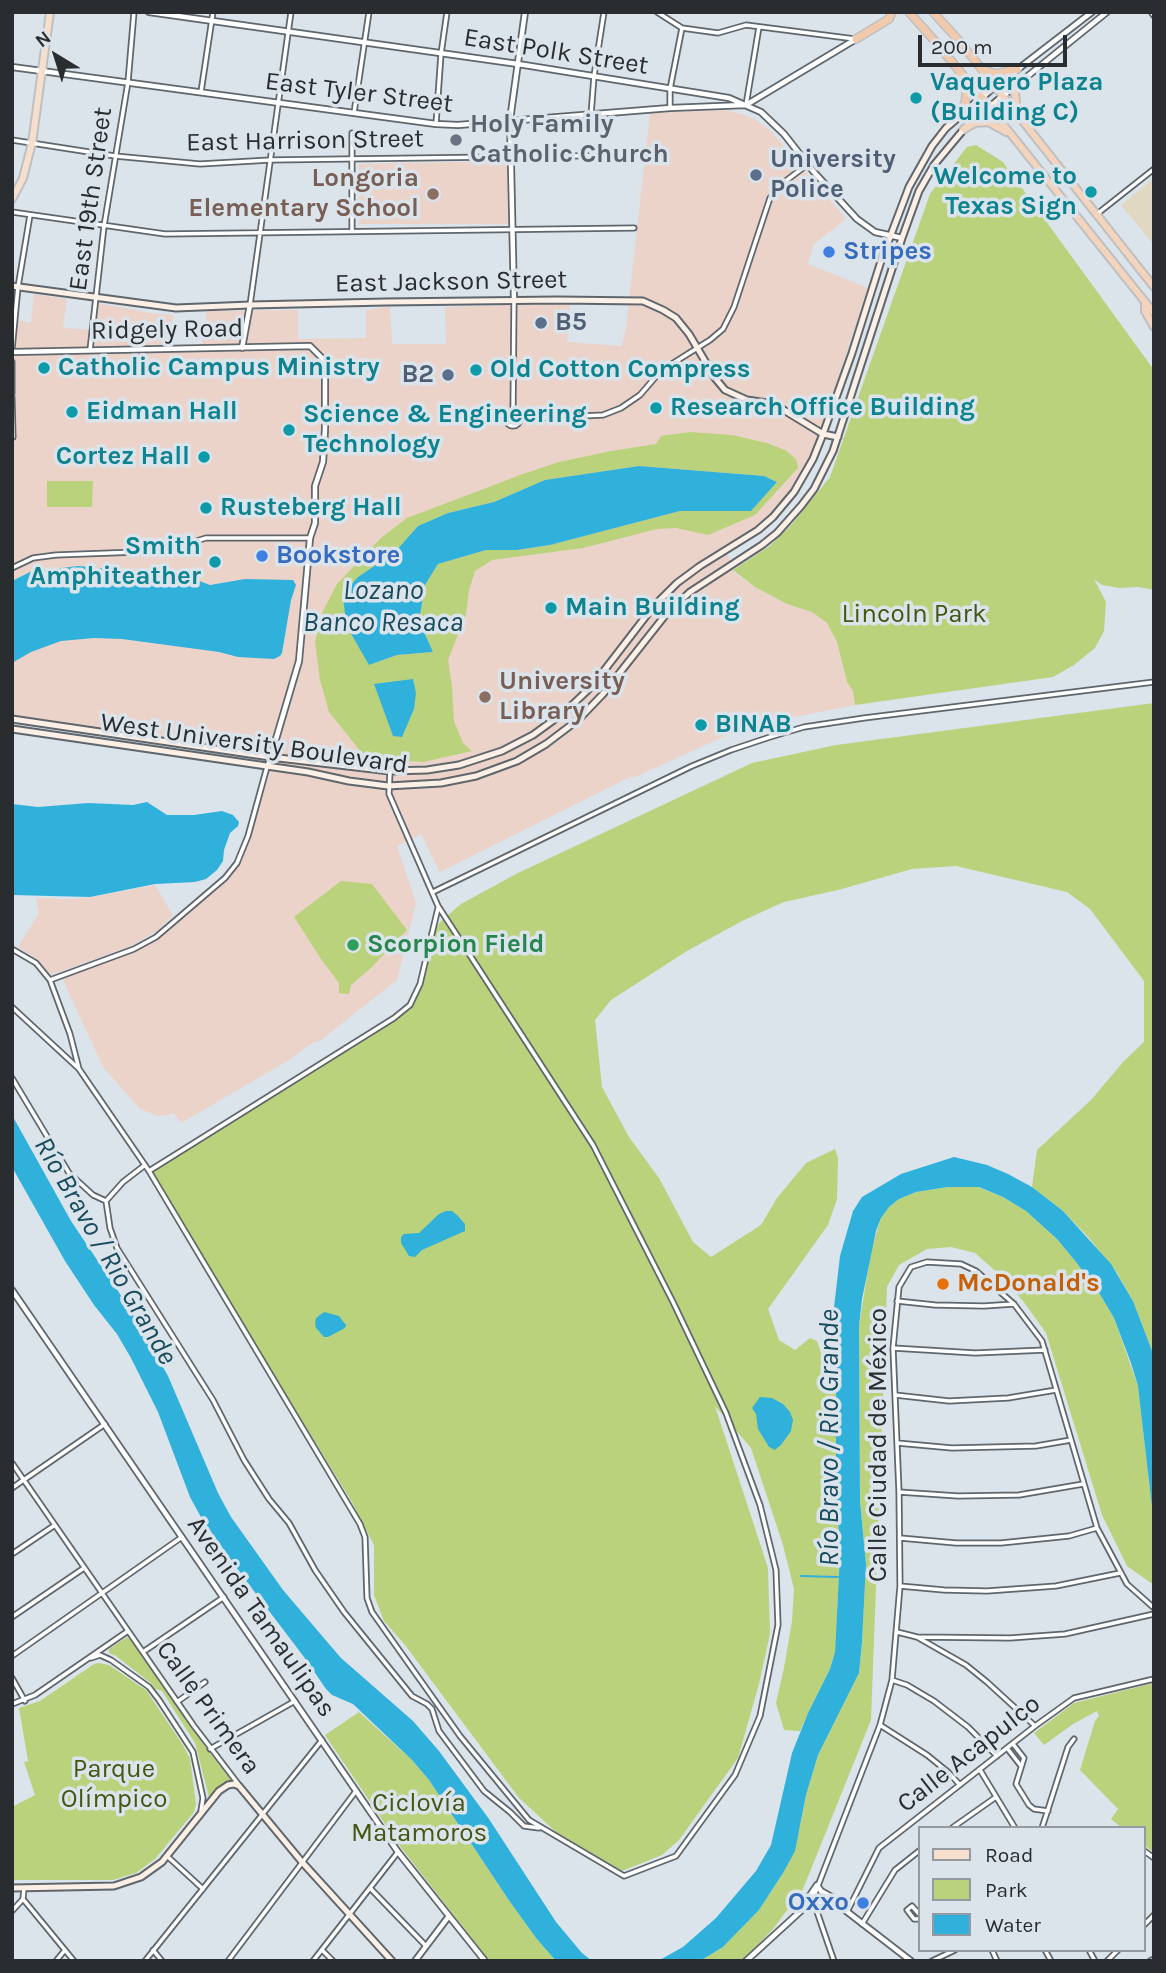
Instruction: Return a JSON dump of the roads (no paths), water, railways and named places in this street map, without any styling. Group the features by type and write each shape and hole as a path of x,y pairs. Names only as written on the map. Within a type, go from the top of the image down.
{"highway":[{"path":"856,39 889,19 892,12"},
{"path":"909,12 989,106 1154,313"},
{"path":"933,12 1018,114 1154,286"},
{"path":"954,64 966,90 962,114"},
{"path":"980,68 996,74 1017,69"},
{"path":"1018,85 1015,93 1018,114"},
{"path":"964,129 975,123 988,122 1003,129 1017,141"},
{"path":"1138,267 1154,279"},
{"path":"1144,302 1154,296"},
{"path":"1144,302 1145,311 1154,327"}],"main road":[{"path":"12,199 23,178 32,143 50,12"},
{"name":"West University Boulevard","path":"12,719 270,757 390,771 413,771 442,768 480,759 521,741 556,719 593,685 653,607 677,583 758,530 778,511 803,478 823,434 909,187 946,128 995,86"},
{"name":"West University Boulevard","path":"12,729 388,786 441,783 476,776 517,761 563,733 603,694 667,613 690,592 762,545 790,520 814,489 838,437 919,191 926,177 964,129 1003,96"},
{"name":"East Jackson Street","path":"15,286 176,309 514,300 630,300 649,303 676,318 725,390 747,400 774,404 823,434 838,437"},
{"path":"12,1888 120,1885 148,1873 167,1856 201,1812 225,1787 234,1784 240,1786"},
{"name":"Calle Primera","path":"240,1786 391,1961"}],"street":[{"name":"East 19th Street","path":"90,350 104,226 128,82 134,12"},
{"name":"East Polk Street","path":"149,12 518,64 729,98 761,112 784,134 857,219 875,232 902,238"},
{"path":"201,92 214,12"},
{"path":"242,348 291,12"},
{"path":"354,113 369,12"},
{"path":"436,124 447,12"},
{"path":"513,412 514,300 510,120 525,12"},
{"path":"591,115 604,12"},
{"path":"657,12 682,28 718,33 746,25 856,39"},
{"path":"995,86 1092,12"},
{"path":"1003,96 1107,12"},
{"path":"746,105 759,27"},
{"path":"670,108 670,89 682,28"},
{"path":"746,105 856,39"},
{"name":"East Tyler Street","path":"12,67 436,124 458,125 670,108 746,105"},
{"path":"352,133 352,231"},
{"name":"East Harrison Street","path":"12,140 115,156 200,164 270,160 643,155"},
{"path":"520,419 603,415 621,408 640,395 659,373 723,329 734,307 770,198 783,183 808,164"},
{"path":"1097,214 1154,169"},
{"path":"12,212 164,234 634,228"},
{"path":"12,351 15,286 30,215"},
{"name":"Ridgely Road","path":"12,351 310,346 319,353 325,364 323,462 315,486 314,523 310,538"},
{"path":"12,362 13,437"},
{"path":"513,412 518,414 520,419 516,426 510,425 506,418 513,412"},
{"path":"12,568 33,558 164,551 206,538 310,538 299,661 243,852 237,863 225,878 143,945 50,980"},
{"path":"433,892 692,766 731,750 804,727 1154,682"},
{"path":"12,1007 79,1069 149,1171 360,1524 365,1537 367,1598 372,1612 460,1736 530,1820 624,1876 676,1856 735,1775 760,1716 778,1625 776,1570 760,1505 726,1413 593,1144 438,906 388,794 390,771"},
{"path":"149,1171 394,1018 410,1005 420,984 438,906"},
{"path":"12,949 36,963 50,980 71,1034 79,1069"},
{"path":"12,1078 69,1173 93,1195 106,1201"},
{"path":"106,1201 123,1182 145,1165"},
{"path":"106,1201 110,1228 117,1248 214,1400 244,1460 269,1499 289,1523 315,1570 344,1612 412,1696 432,1709 439,1731 484,1791 524,1826 541,1828"},
{"name":"Calle Ciudad de México","path":"814,1903 817,1885 880,1725 892,1680 900,1586 893,1348 899,1287 908,1270 915,1265 927,1262 961,1264 976,1271 1014,1304 1042,1341 1097,1528 1120,1573 1136,1594 1154,1608"},
{"name":"Avenida Tamaulipas","path":"13,1292 398,1852 485,1961"},
{"path":"897,1301 935,1305 1014,1304"},
{"path":"893,1348 975,1353 1045,1350"},
{"path":"895,1395 949,1401 1008,1398 1056,1390"},
{"path":"12,1488 105,1424"},
{"path":"897,1443 952,1448 1036,1446 1071,1440"},
{"name":"Calle Primera","path":"12,1463 210,1749 240,1786"},
{"path":"899,1492 958,1496 1019,1494 1083,1484"},
{"path":"12,1554 55,1525"},
{"path":"900,1538 956,1543 1001,1543 1069,1536 1097,1528"},
{"path":"12,1656 182,1537"},
{"path":"12,1617 84,1568"},
{"path":"900,1586 987,1591 1056,1586 1120,1573"},
{"path":"143,1653 224,1597"},
{"path":"897,1632 917,1637 1065,1634 1154,1614"},
{"path":"12,1704 35,1695 128,1631"},
{"path":"917,1637 965,1665 1035,1727"},
{"path":"91,1658 100,1655 111,1660 149,1687 159,1700 193,1752 203,1798 201,1812"},
{"path":"12,1678 25,1700"},
{"name":"Calle Acapulco","path":"847,1912 879,1848 1007,1748 1074,1698 1154,1679"},
{"path":"892,1680 907,1685 934,1701 968,1727 997,1756"},
{"path":"177,1702 205,1682"},
{"path":"210,1749 295,1701"},
{"path":"880,1725 927,1755 960,1785"},
{"path":"1043,1826 1068,1747 1074,1739"},
{"path":"145,1961 322,1740"},
{"path":"1013,1744 1024,1758 1016,1784 1029,1805 1034,1809 1048,1811"},
{"path":"1007,1748 1021,1767"},
{"path":"980,1770 1014,1826"},
{"path":"228,1961 356,1791"},
{"path":"955,1826 996,1797"},
{"path":"313,1961 398,1852"},
{"path":"862,1924 895,1870 918,1852"},
{"path":"167,1856 203,1889"},
{"path":"798,1913 817,1885 821,1891 837,1900 841,1907"},
{"path":"12,1911 23,1899 24,1888"},
{"path":"370,1888 426,1945"},
{"path":"23,1899 74,1961"},
{"path":"746,1961 798,1913 814,1903 827,1902 841,1907 911,1961"},
{"path":"814,1903 834,1961"},
{"path":"415,1961 449,1916"},
{"path":"56,1961 65,1950"},
{"path":"153,1950 162,1961"},
{"path":"321,1950 333,1961"},
{"path":"932,1961 951,1952"}],"water":[{"name":"Lozano Banco Resaca","path":"639,466 764,476 777,482 751,511 680,511 550,545 517,550 486,550 438,564 425,585 419,621 433,652 397,655 369,665 346,625 343,594 358,577 395,552 418,526 448,513 494,502 545,480"},
{"path":"79,566 170,575 210,585 245,579 293,580 296,585 282,653 274,659 238,657 122,639 94,638 61,641 31,652 12,663 12,581 32,571"},
{"path":"413,679 416,693 414,709 402,737 393,736 374,684"},
{"path":"147,802 167,815 222,811 233,815 239,822 238,826 230,833 223,861 217,870 206,879 195,882 155,884 90,897 12,895 12,804 38,807 88,803 133,805"},
{"path":"12,1115 71,1221 130,1309 168,1376 231,1517 283,1590 341,1658 413,1721 439,1751 489,1819 556,1922 592,1961 556,1961 508,1899 429,1780 412,1760 353,1704 332,1695 326,1689 202,1519 190,1497 158,1412 131,1358 65,1261 12,1167"},
{"path":"954,1157 987,1165 1008,1174 1032,1187 1063,1211 1111,1264 1133,1301 1154,1356 1154,1524 1138,1386 1131,1363 1114,1318 1101,1296 1057,1239 1026,1211 979,1187 948,1187 916,1192 899,1199 889,1207 876,1231 859,1326 860,1502 866,1564 859,1673 818,1755 806,1795 795,1851 759,1910 723,1947 700,1961 658,1961 683,1947 716,1918 756,1871 771,1845 792,1753 835,1652 840,1554 836,1480 836,1397 831,1333 840,1256 853,1211 862,1197 901,1174"},
{"path":"446,1211 452,1211 458,1216 465,1224 465,1231 422,1250 415,1257 409,1256 401,1243 401,1237 404,1234 419,1233"},
{"path":"324,1312 339,1316 346,1325 345,1328 324,1337 315,1323 316,1318"},
{"path":"760,1397 772,1398 783,1404 793,1420 791,1431 775,1450 769,1447 758,1429 756,1414 752,1408"}],"waterway":[{"name":"Río Bravo / Rio Grande","path":"801,1576 838,1577"}],"place":[{"name":"Vaquero Plaza (Building C)","path":"916,98"},
{"name":"Holy Family Catholic Church","path":"456,140"},
{"name":"University Police","path":"756,175"},
{"name":"Welcome to Texas Sign","path":"1091,192"},
{"name":"Longoria Elementary School","path":"433,194"},
{"name":"Stripes","path":"829,252"},
{"name":"B5","path":"541,323"},
{"name":"Catholic Campus Ministry","path":"44,368"},
{"name":"Old Cotton Compress","path":"476,370"},
{"name":"B2","path":"448,375"},
{"name":"Research Office Building","path":"656,408"},
{"name":"Eidman Hall","path":"72,412"},
{"name":"Science & Engineering Technology","path":"289,430"},
{"name":"Cortez Hall","path":"204,457"},
{"name":"Rusteberg Hall","path":"206,508"},
{"name":"Bookstore","path":"262,556"},
{"name":"Smith Amphiteather","path":"215,562"},
{"name":"Main Building","path":"551,608"},
{"name":"University Library","path":"485,697"},
{"name":"BINAB","path":"701,725"},
{"name":"Scorpion Field","path":"353,945"},
{"name":"McDonald's","path":"943,1284"},
{"name":"Oxxo","path":"863,1903"}],"park label":[{"name":"Lincoln Park","path":"914,615"},
{"name":"Parque Olímpico","path":"114,1785"},
{"name":"Ciclovía Matamoros","path":"419,1819"}]}
